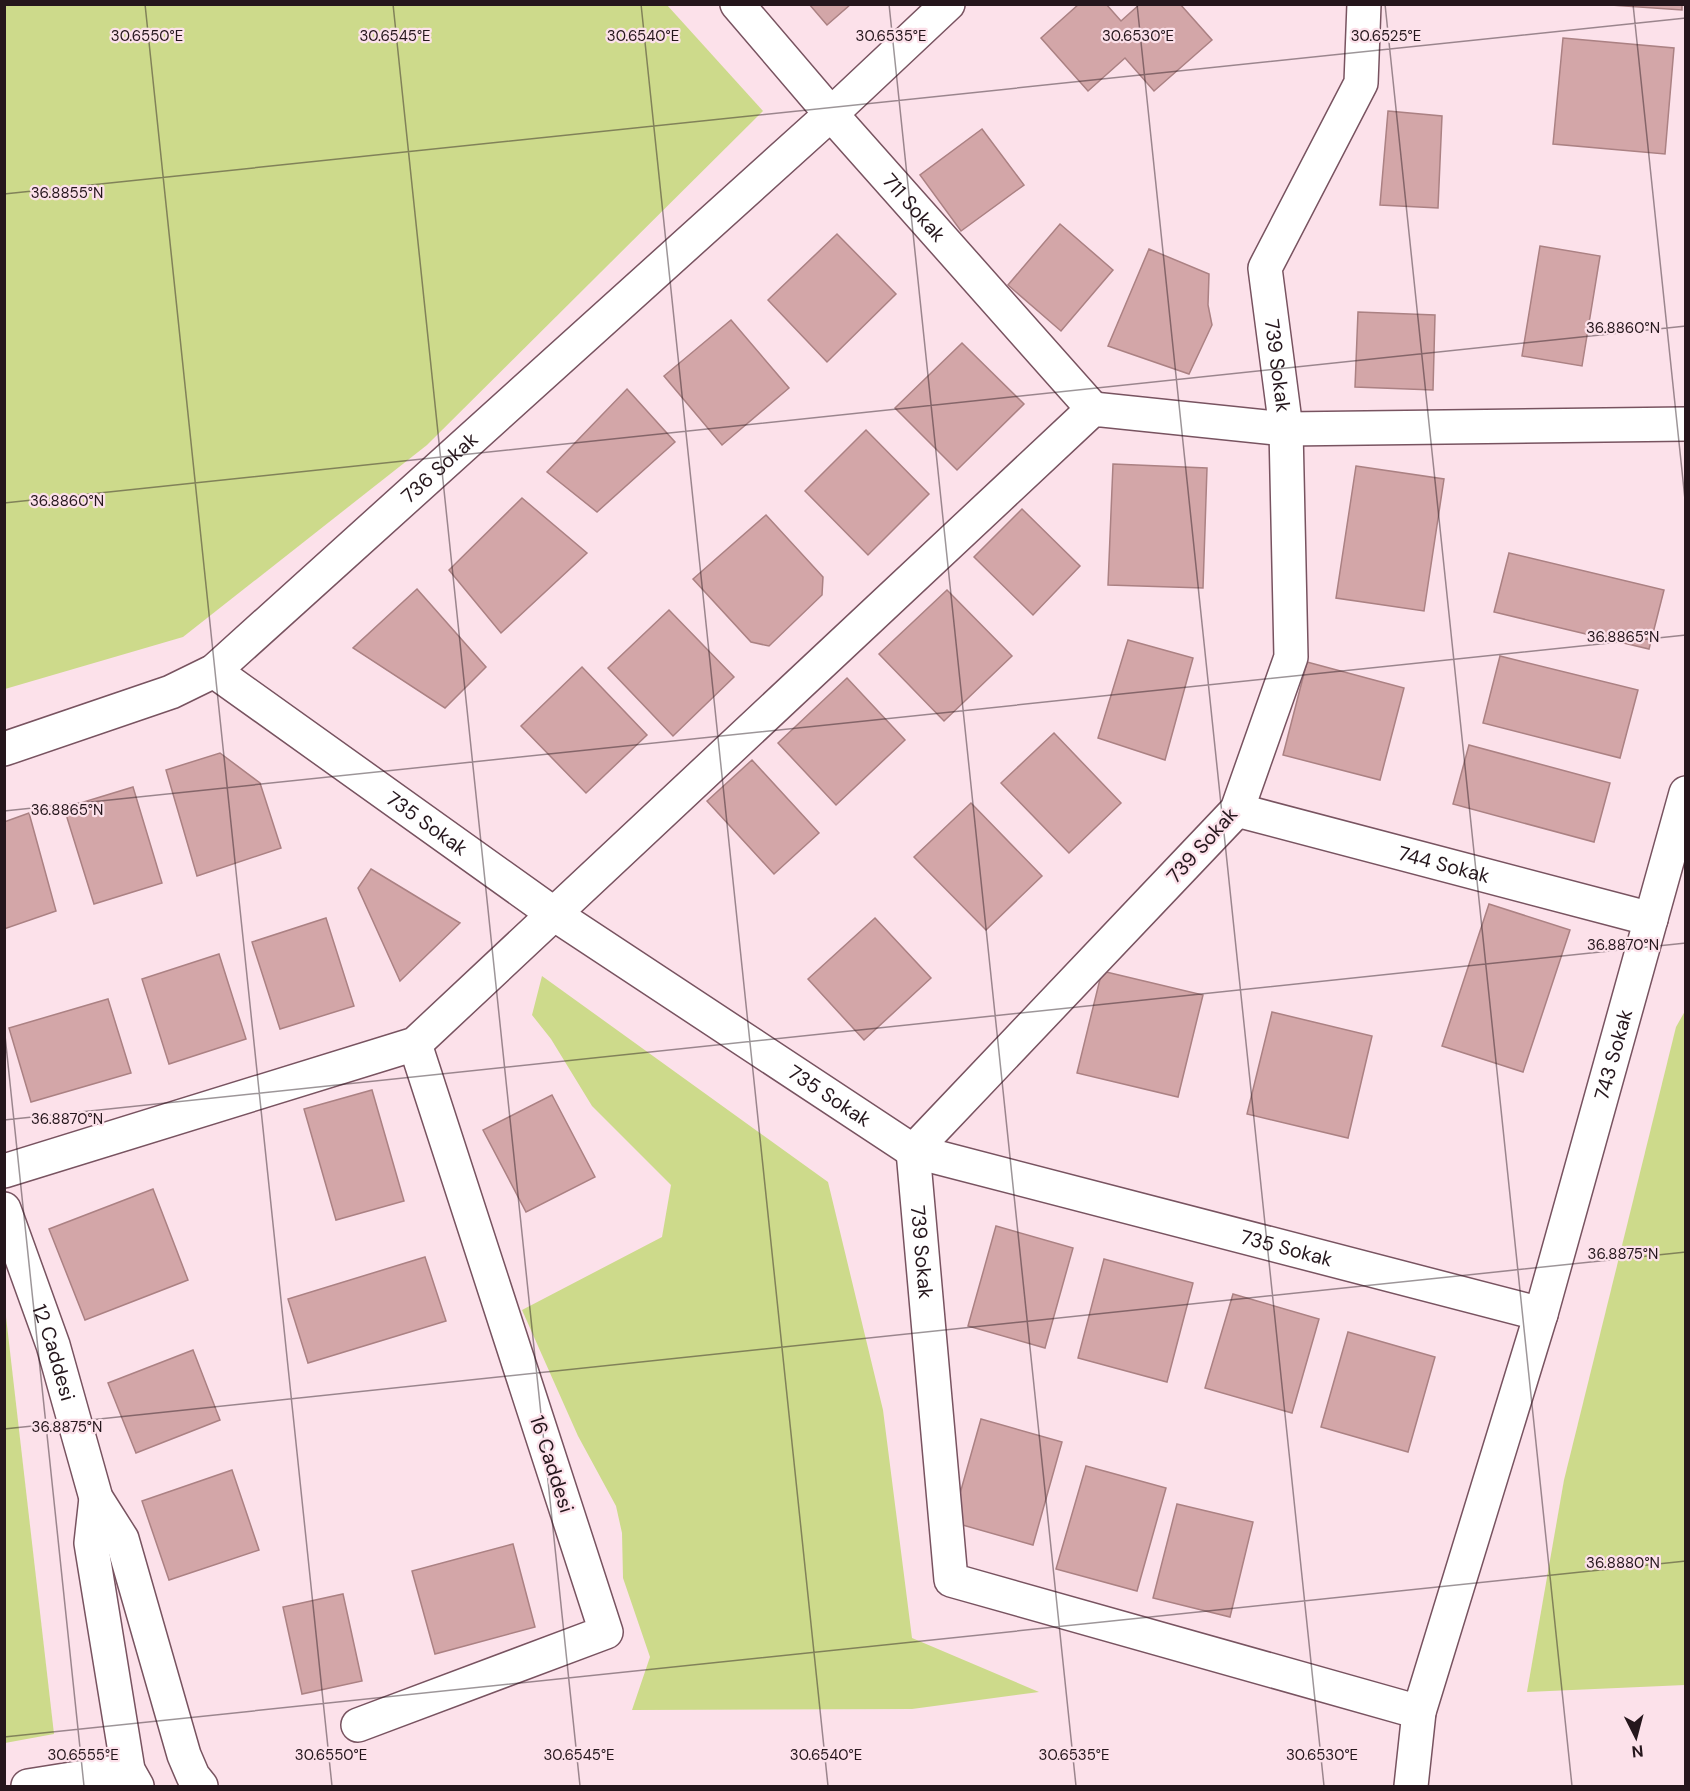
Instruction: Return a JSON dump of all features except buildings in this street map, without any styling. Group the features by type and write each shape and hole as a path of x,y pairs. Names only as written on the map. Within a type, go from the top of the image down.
{"street":[{"name":"711 Sokak","path":"737,4 831,114 1093,409"},
{"name":"736 Sokak","path":"4,749 171,692 214,671 831,114 948,4"},
{"name":"739 Sokak","path":"1364,4 1361,83 1264,268 1286,429 1291,657 1237,810 913,1150 951,1580 1419,1712"},
{"path":"4,1171 415,1044 1093,409 1286,429 1686,424"},
{"name":"735 Sokak","path":"214,671 554,914 913,1150 1541,1314"},
{"name":"743 Sokak","path":"1411,1786 1419,1712 1541,1314 1686,793"},
{"name":"744 Sokak","path":"1237,810 1651,919"},
{"name":"16 Caddesi","path":"358,1725 606,1632 415,1044"},
{"name":"12 Caddesi","path":"4,1209 53,1345 96,1497"},
{"path":"28,1786 133,1778 91,1542 96,1497"},
{"path":"96,1497 122,1539 184,1755 193,1776 201,1786"}],"green space":[{"path":"5,4 667,5 763,111 427,445 183,637 5,689"},
{"path":"542,976 828,1182 883,1410 912,1638 1039,1692 912,1709 632,1710 650,1657 623,1578 622,1533 616,1506 578,1436 522,1310 662,1237 671,1185 592,1106 551,1039 532,1015"},
{"path":"1685,1011 1685,1685 1527,1692 1564,1480 1676,1027"},
{"path":"5,1308 54,1734 4,1743"}]}
